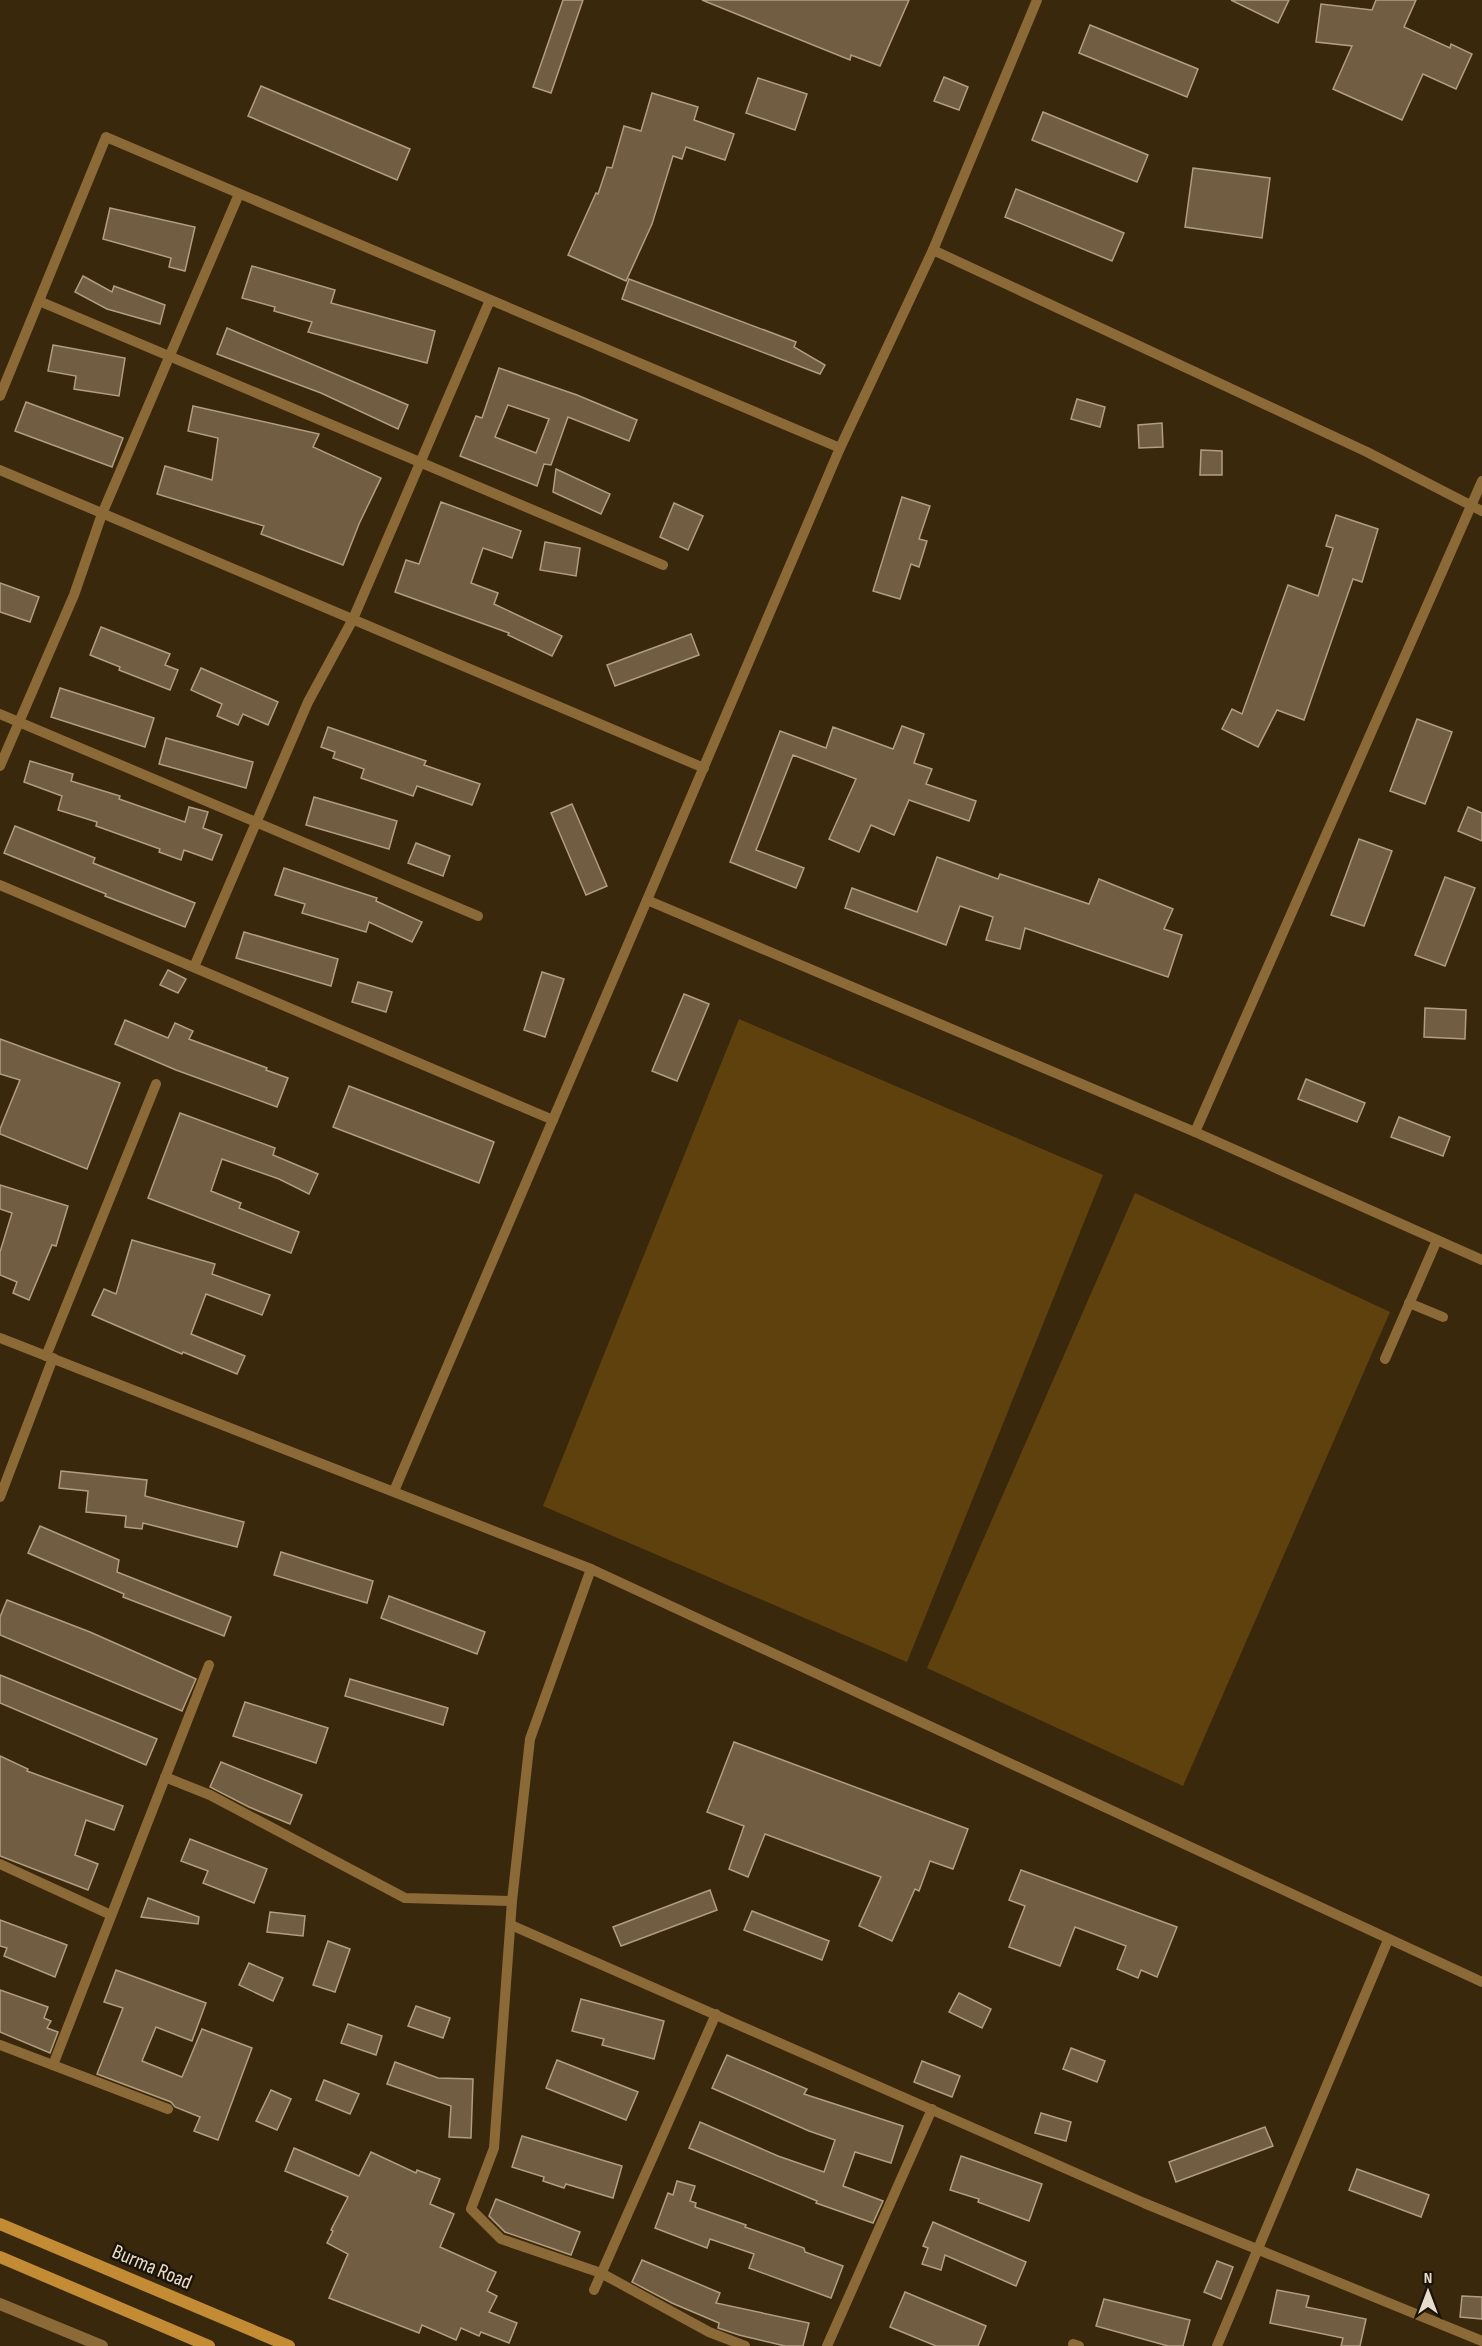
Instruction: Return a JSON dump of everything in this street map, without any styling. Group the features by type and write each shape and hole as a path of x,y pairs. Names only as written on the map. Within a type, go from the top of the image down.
{"main road":[{"name":"Burma Road","path":"0,2224 289,2346"},
{"path":"0,2257 209,2346"}],"street":[{"path":"0,2304 102,2346"}],"lane":[{"path":"394,1491 840,448 933,250 1037,0"},
{"path":"0,396 106,137 840,448"},
{"path":"0,766 74,595 102,514 239,194"},
{"path":"933,250 1367,452 1477,509"},
{"path":"194,967 308,702 353,620 490,300"},
{"path":"39,301 663,565"},
{"path":"0,470 704,768"},
{"path":"1195,1132 1477,509 1482,481"},
{"path":"0,714 478,916"},
{"path":"0,885 553,1120"},
{"path":"647,900 1195,1132 1482,1260"},
{"path":"0,1497 50,1357 156,1084"},
{"path":"1385,1359 1437,1240"},
{"path":"1409,1303 1443,1317"},
{"path":"0,1338 591,1569 1482,1982"},
{"path":"591,1569 530,1739 512,1902 494,2148 471,2209 501,2239 601,2273 709,2332 745,2346"},
{"path":"53,2065 209,1665"},
{"path":"165,1777 210,1795 405,1898 512,1902"},
{"path":"0,1864 111,1915"},
{"path":"511,1924 1144,2203 1482,2341"},
{"path":"1217,2346 1388,1940"},
{"path":"594,2290 716,2014"},
{"path":"0,2045 168,2109"},
{"path":"827,2346 932,2109"}],"shaded area":[{"path":"739,1019 1103,1175 907,1662 543,1506"},
{"path":"1135,1193 1390,1312 1183,1786 927,1668"}],"building":[{"path":"563,0 583,0 551,93 533,87"},
{"path":"702,0 909,0 880,66 851,55 850,60"},
{"path":"1231,0 1289,0 1278,23"},
{"path":"1376,0 1416,0 1404,27 1450,48 1451,44 1472,54 1456,89 1423,74 1402,120 1333,89 1352,46 1316,42 1321,4 1372,10"},
{"path":"1090,25 1198,69 1187,97 1079,53"},
{"path":"944,77 968,87 959,110 934,101"},
{"path":"758,78 807,94 795,130 746,113"},
{"path":"261,86 410,149 397,180 248,116"},
{"path":"652,93 698,107 694,120 734,134 725,160 686,147 682,159 673,156 652,224 626,281 568,255 596,193 598,194 607,167 612,168 624,126 641,131"},
{"path":"1043,112 1148,155 1137,182 1032,140"},
{"path":"1193,168 1270,178 1262,238 1185,227"},
{"path":"1016,189 1124,233 1112,261 1005,217"},
{"path":"110,208 195,227 185,271 169,267 171,258 103,239"},
{"path":"252,266 335,290 331,303 435,331 427,363 308,332 312,322 274,311 275,307 242,298"},
{"path":"83,276 112,292 114,286 165,305 160,324 107,309 75,292"},
{"path":"629,279 796,342 794,347 825,365 820,374 622,299"},
{"path":"227,328 408,405 398,429 321,393 217,354"},
{"path":"53,345 125,358 119,396 74,389 76,376 48,371"},
{"path":"499,368 577,395 637,420 629,441 568,417 551,465 544,464 537,486 460,456 476,416 482,418","holes":["508,405 549,419 536,453 495,437"]},
{"path":"1077,399 1105,407 1100,427 1071,419"},
{"path":"26,402 123,438 112,467 15,431"},
{"path":"193,406 319,434 313,447 381,478 343,565 261,534 264,526 157,494 165,466 212,480 218,438 188,431"},
{"path":"1162,423 1163,447 1139,448 1138,425"},
{"path":"1201,450 1222,451 1222,475 1200,475"},
{"path":"556,469 610,494 601,514 553,492"},
{"path":"902,497 930,506 919,539 927,541 919,567 911,564 900,599 873,591"},
{"path":"441,502 521,531 512,558 483,548 471,583 498,593 494,604 562,636 552,656 508,635 509,633 395,592 406,560 419,564"},
{"path":"674,503 703,516 688,550 660,537"},
{"path":"1336,515 1378,529 1362,582 1353,579 1304,720 1277,710 1258,747 1222,729 1232,709 1242,714 1288,585 1318,596 1333,548 1326,546"},
{"path":"545,542 580,548 576,576 540,570"},
{"path":"0,583 39,597 30,622 0,612"},
{"path":"101,627 170,654 165,665 178,670 170,690 119,670 120,667 90,655"},
{"path":"691,634 699,655 615,686 607,665"},
{"path":"201,668 278,702 268,725 243,714 238,725 217,716 222,704 191,690"},
{"path":"60,688 154,718 145,747 51,717"},
{"path":"1417,719 1452,732 1425,804 1390,791"},
{"path":"902,726 924,734 914,763 932,769 926,784 976,801 969,821 909,800 894,835 871,825 859,852 829,839 856,779 793,755 756,850 804,868 796,888 730,862 780,731 826,748 833,727 893,749"},
{"path":"328,727 426,761 424,765 480,784 472,805 417,786 413,796 361,778 364,769 333,758 335,752 321,747"},
{"path":"166,738 253,762 246,788 159,764"},
{"path":"30,761 73,774 71,781 120,796 119,799 185,822 189,807 208,812 203,828 222,835 212,860 184,850 181,860 159,852 160,849 96,826 97,822 58,810 62,796 24,782"},
{"path":"314,797 397,821 389,849 306,825"},
{"path":"572,804 607,886 586,895 551,813"},
{"path":"1468,807 1482,813 1482,841 1458,831"},
{"path":"15,826 95,858 93,863 195,903 185,927 4,853"},
{"path":"1359,839 1392,851 1364,926 1331,915"},
{"path":"416,843 450,856 443,876 408,863"},
{"path":"937,857 998,879 1000,874 1089,904 1099,879 1173,909 1164,929 1182,935 1168,977 1025,928 1020,949 986,940 993,917 960,906 946,945 845,908 852,888 917,912"},
{"path":"284,868 377,898 376,901 422,922 412,942 369,922 366,932 302,913 305,904 275,895"},
{"path":"1445,877 1475,888 1445,966 1415,955"},
{"path":"244,932 338,959 331,986 236,958"},
{"path":"168,970 186,979 178,993 160,985"},
{"path":"542,972 564,979 545,1037 524,1030"},
{"path":"358,982 392,992 386,1012 352,1002"},
{"path":"684,994 709,1004 677,1081 652,1071"},
{"path":"1425,1008 1466,1010 1465,1039 1424,1037"},
{"path":"125,1020 168,1038 175,1023 193,1031 189,1039 288,1078 277,1107 176,1070 115,1044"},
{"path":"0,1039 120,1083 87,1169 0,1134 20,1080 0,1074"},
{"path":"1306,1079 1365,1103 1357,1122 1298,1099"},
{"path":"349,1086 494,1142 479,1183 333,1127"},
{"path":"180,1113 275,1148 273,1155 318,1174 309,1194 279,1179 222,1159 211,1191 241,1203 239,1208 299,1232 291,1253 148,1198"},
{"path":"1399,1117 1450,1137 1443,1156 1391,1137"},
{"path":"0,1185 68,1206 56,1246 52,1245 29,1300 13,1293 17,1282 0,1275 0,1252 12,1213 0,1209"},
{"path":"132,1240 215,1264 212,1274 270,1295 262,1315 206,1294 191,1334 245,1356 237,1374 183,1352 182,1354 92,1315 104,1289 116,1294"},
{"path":"61,1471 147,1480 145,1496 244,1522 237,1547 143,1523 142,1529 125,1527 126,1516 86,1512 88,1491 59,1488"},
{"path":"40,1526 119,1560 117,1572 231,1617 224,1636 123,1597 124,1594 28,1553"},
{"path":"281,1552 373,1581 367,1603 274,1575"},
{"path":"389,1596 485,1632 477,1654 381,1618"},
{"path":"7,1600 90,1632 196,1679 182,1711 0,1635 0,1617"},
{"path":"0,1675 157,1739 146,1765 0,1703"},
{"path":"350,1679 448,1708 443,1725 345,1696"},
{"path":"245,1702 328,1728 316,1763 233,1736"},
{"path":"734,1742 968,1829 953,1869 930,1861 919,1891 915,1889 892,1941 859,1926 881,1877 765,1834 748,1877 729,1869 744,1826 707,1812"},
{"path":"0,1756 28,1769 27,1771 123,1806 114,1830 86,1820 75,1855 98,1864 88,1890 0,1856"},
{"path":"221,1762 302,1795 290,1824 210,1787"},
{"path":"190,1839 267,1869 254,1903 203,1883 208,1871 181,1861"},
{"path":"1021,1870 1177,1927 1157,1977 1141,1970 1138,1978 1117,1969 1126,1946 1075,1927 1060,1966 1009,1947 1025,1906 1009,1900"},
{"path":"710,1890 717,1910 621,1946 613,1927"},
{"path":"148,1898 199,1917 198,1924 141,1917"},
{"path":"752,1911 829,1941 822,1960 744,1930"},
{"path":"270,1912 305,1916 303,1936 267,1932"},
{"path":"0,1920 67,1945 55,1977 4,1956 7,1948 0,1946"},
{"path":"328,1941 350,1949 335,1992 313,1985"},
{"path":"249,1963 283,1978 273,2001 239,1985"},
{"path":"116,1970 206,2003 192,2041 156,2027 142,2061 182,2077 202,2029 252,2048 218,2140 194,2131 200,2117 175,2107 171,2102 97,2074 123,2008 104,2002"},
{"path":"0,1990 48,2007 44,2018 51,2021 47,2028 58,2032 50,2053 0,2032"},
{"path":"959,1993 991,2009 982,2028 949,2012"},
{"path":"581,1999 664,2021 654,2059 602,2045 604,2039 572,2031"},
{"path":"416,2006 450,2018 443,2038 408,2026"},
{"path":"348,2024 382,2036 376,2055 341,2043"},
{"path":"1071,2048 1105,2061 1097,2082 1063,2069"},
{"path":"727,2055 807,2089 804,2094 903,2126 891,2163 855,2152 843,2186 883,2201 873,2223 816,2203 817,2201 689,2148 700,2122 778,2156 824,2172 835,2140 809,2131 712,2088"},
{"path":"557,2060 638,2092 626,2120 546,2088"},
{"path":"922,2061 960,2076 952,2097 914,2082"},
{"path":"395,2062 438,2078 473,2079 471,2138 449,2137 451,2106 387,2084"},
{"path":"324,2080 359,2094 350,2114 316,2100"},
{"path":"271,2090 291,2099 277,2130 256,2121"},
{"path":"1041,2113 1071,2122 1066,2141 1035,2133"},
{"path":"1265,2127 1273,2146 1176,2182 1169,2162"},
{"path":"522,2136 622,2166 613,2198 566,2184 564,2188 543,2181 544,2177 512,2167"},
{"path":"294,2148 359,2176 371,2152 416,2173 417,2170 440,2179 430,2204 454,2214 440,2247 496,2272 487,2291 497,2296 489,2312 517,2323 509,2343 481,2332 479,2336 461,2328 456,2340 422,2325 419,2333 329,2298 348,2254 327,2243 348,2197 285,2171"},
{"path":"961,2156 1042,2184 1029,2221 978,2202 979,2199 950,2190"},
{"path":"1357,2169 1429,2195 1421,2217 1349,2190"},
{"path":"677,2181 695,2186 690,2201 696,2203 695,2207 804,2248 805,2252 843,2266 831,2298 749,2268 754,2254 710,2239 707,2248 655,2228 668,2193 673,2195"},
{"path":"496,2199 580,2232 571,2255 505,2232 489,2216"},
{"path":"933,2222 1026,2262 1016,2286 945,2255 941,2270 922,2264 928,2248 923,2246"},
{"path":"642,2260 720,2293 716,2303 809,2323 803,2346 785,2346 718,2328 719,2323 672,2303 632,2282"},
{"path":"1217,2261 1233,2267 1221,2299 1204,2292"},
{"path":"1277,2290 1309,2296 1306,2307 1366,2319 1360,2346 1341,2346 1343,2338 1270,2323"},
{"path":"905,2292 986,2326 978,2346 936,2346 890,2327"},
{"path":"1462,2296 1482,2297 1482,2319 1460,2317"},
{"path":"1104,2299 1190,2320 1183,2346 1168,2346 1096,2326"}]}
